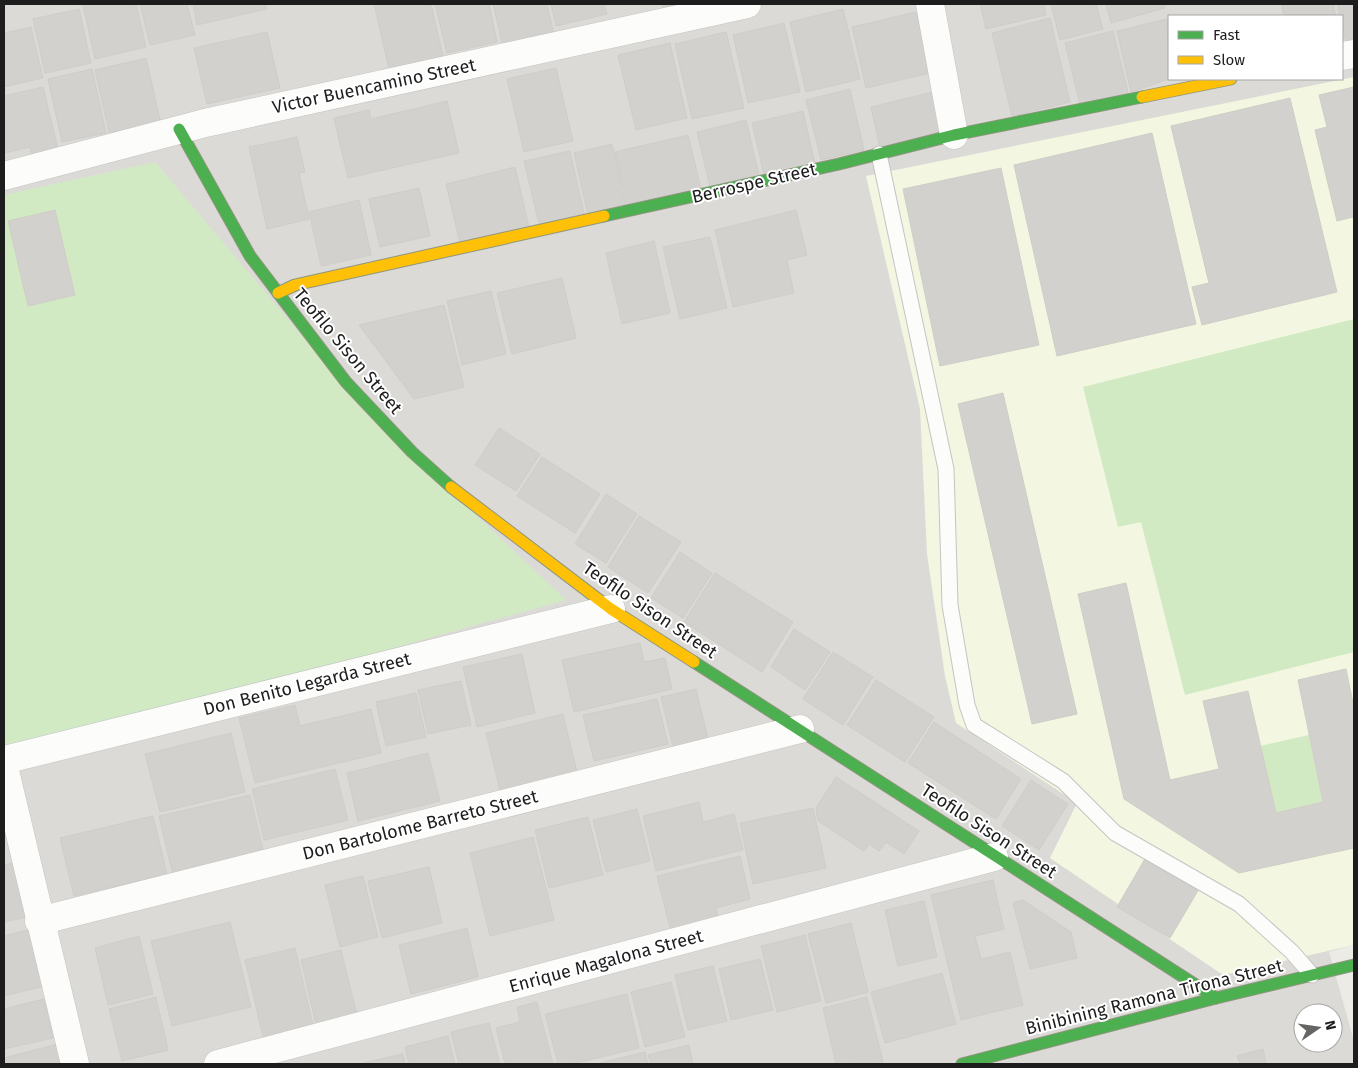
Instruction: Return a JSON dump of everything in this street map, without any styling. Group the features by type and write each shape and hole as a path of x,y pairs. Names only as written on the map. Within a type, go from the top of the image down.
{"street":[{"name":"Victor Buencamino Street","path":"4,176 179,130 747,4"},
{"path":"930,4 954,135"},
{"name":"Berrospe Street","path":"278,293 295,285 879,154 954,135 1226,80"},
{"name":"Teofilo Sison Street","path":"179,130 250,256 346,382 412,452 445,482 611,609 1216,998"},
{"name":"Don Benito Legarda Street","path":"4,760 611,609"},
{"name":"Don Bartolome Barreto Street","path":"39,921 800,729"},
{"path":"4,767 39,921 75,1064"},
{"name":"Enrique Magalona Street","path":"218,1064 994,857"},
{"name":"Binibining Ramona Tirona Street","path":"962,1064 1216,998 1354,965"}],"lane":[{"path":"879,154 946,469 950,605 967,705 974,725 1064,781 1115,833 1239,904 1292,952 1312,975"}],"shaded area":[{"path":"4,4 1354,4 1354,945 1329,952 1354,1041 1354,1064 4,1064"},
{"path":"1354,77 1354,945 1223,975 1050,858 1077,803 956,723 945,676 927,554 920,409 866,176"}],"green space":[{"path":"155,162 370,416 566,600 6,756 4,745 4,195"},
{"path":"1354,319 1354,652 1185,695 1141,522 1118,527 1083,387"},
{"path":"1309,735 1323,802 1276,813 1260,746"}],"building":[{"path":"136,4 146,47 95,59 83,5"},
{"path":"140,4 187,4 195,35 150,45"},
{"path":"193,4 266,4 267,9 197,25"},
{"path":"374,4 431,4 443,56 389,69"},
{"path":"435,4 489,4 497,42 447,53"},
{"path":"493,4 547,4 554,35 503,46"},
{"path":"551,4 604,4 607,14 556,26"},
{"path":"662,4 720,4 664,14"},
{"path":"980,4 1044,4 1046,15 986,29"},
{"path":"1051,4 1096,4 1103,29 1060,40"},
{"path":"1106,4 1164,4 1165,8 1111,23"},
{"path":"1281,4 1333,4 1336,15 1284,15"},
{"path":"1337,4 1354,4 1354,40 1346,42 1343,29 1343,15 1340,15"},
{"path":"79,9 91,63 45,73 33,19"},
{"path":"843,9 860,79 806,92 790,22"},
{"path":"916,12 925,50 935,72 866,88 852,27"},
{"path":"1050,18 1070,102 1012,116 992,33"},
{"path":"1167,19 1168,79 1131,92 1117,31"},
{"path":"784,23 800,92 748,103 733,35"},
{"path":"31,27 43,78 4,87 4,33"},
{"path":"1113,31 1129,96 1081,108 1065,43"},
{"path":"267,32 280,88 207,104 194,48"},
{"path":"726,32 744,108 692,119 675,44"},
{"path":"670,43 687,118 636,130 618,55"},
{"path":"146,58 161,124 110,136 95,70"},
{"path":"556,68 573,141 524,152 507,79"},
{"path":"92,69 106,133 62,142 48,79"},
{"path":"43,87 58,149 32,155 30,147 5,153 4,96"},
{"path":"1354,87 1354,221 1353,217 1337,221 1315,130 1327,127 1319,95"},
{"path":"850,89 864,150 821,160 806,100"},
{"path":"933,92 943,133 880,148 871,107"},
{"path":"1290,98 1337,292 1202,325 1192,287 1209,283 1171,126"},
{"path":"447,101 459,153 348,178 334,118 369,110 371,119"},
{"path":"803,111 815,164 764,175 752,123"},
{"path":"746,120 759,175 710,187 697,132"},
{"path":"1152,133 1196,324 1057,356 1014,165"},
{"path":"688,135 701,189 628,206 615,152"},
{"path":"297,137 305,172 299,173 309,219 267,229 249,147"},
{"path":"612,144 626,206 588,215 574,153"},
{"path":"570,151 585,217 540,228 524,161"},
{"path":"515,167 529,227 460,243 446,184"},
{"path":"1001,168 1039,345 940,366 903,189"},
{"path":"419,188 430,236 380,247 369,199"},
{"path":"359,200 371,255 321,266 309,212"},
{"path":"55,210 75,295 28,306 8,221"},
{"path":"796,210 807,255 787,260 794,293 733,307 715,230"},
{"path":"710,237 727,308 680,319 663,247"},
{"path":"654,241 670,313 622,324 606,253"},
{"path":"562,278 576,338 512,354 497,293"},
{"path":"491,291 506,354 462,365 447,301"},
{"path":"444,305 464,387 414,399 359,325"},
{"path":"1003,393 1077,714 1032,724 958,404"},
{"path":"499,428 540,454 516,491 475,465"},
{"path":"542,457 600,494 575,533 517,496"},
{"path":"606,494 637,514 606,563 575,544"},
{"path":"639,516 681,542 648,593 608,567"},
{"path":"680,552 712,573 683,618 651,598"},
{"path":"715,573 793,622 762,672 684,622"},
{"path":"1126,583 1170,780 1219,769 1203,701 1248,691 1276,813 1323,802 1298,680 1346,669 1354,708 1354,848 1239,873 1124,799 1078,594"},
{"path":"794,629 830,652 805,690 771,667"},
{"path":"640,643 644,662 665,658 672,689 574,712 562,660"},
{"path":"833,652 873,677 843,725 803,699"},
{"path":"522,654 535,713 477,727 463,667"},
{"path":"876,680 934,717 905,762 847,725"},
{"path":"461,681 471,725 428,734 418,690"},
{"path":"696,689 709,743 674,750 661,697"},
{"path":"416,693 426,737 386,746 376,702"},
{"path":"657,699 668,744 594,761 583,715"},
{"path":"295,705 300,726 371,709 381,753 255,783 239,718"},
{"path":"563,714 577,772 500,790 486,733"},
{"path":"934,722 1021,779 996,819 908,763"},
{"path":"231,733 245,792 160,812 145,754"},
{"path":"428,753 440,801 358,821 347,773"},
{"path":"335,769 348,820 264,840 252,789"},
{"path":"836,777 919,831 904,854 886,842 879,851 869,844 864,851 818,821 816,808"},
{"path":"1031,780 1068,804 1039,850 1002,826"},
{"path":"250,795 264,854 173,875 159,816"},
{"path":"699,802 703,822 734,814 743,850 656,871 643,816"},
{"path":"813,808 826,868 753,884 740,823"},
{"path":"637,809 650,861 606,872 593,820"},
{"path":"153,816 167,874 74,896 60,838"},
{"path":"588,817 603,875 549,888 535,830"},
{"path":"533,837 554,920 490,936 470,853"},
{"path":"740,856 750,899 716,908 719,920 671,931 657,876"},
{"path":"1146,857 1199,889 1170,938 1117,907"},
{"path":"13,863 26,917 4,922 4,865"},
{"path":"429,867 442,923 382,938 368,881"},
{"path":"363,876 378,937 340,947 325,885"},
{"path":"993,880 1004,929 975,936 981,959 1010,952 1023,1005 961,1020 931,895"},
{"path":"1023,900 1071,932 1077,958 1030,969 1013,903"},
{"path":"924,901 937,957 898,966 885,910"},
{"path":"230,922 251,1007 172,1026 151,941"},
{"path":"851,923 868,992 826,1003 808,934"},
{"path":"467,928 478,977 411,994 399,945"},
{"path":"31,929 45,986 4,996 4,936"},
{"path":"805,935 821,1001 777,1012 761,946"},
{"path":"139,936 153,994 108,1005 95,948"},
{"path":"295,948 314,1029 264,1041 245,960"},
{"path":"341,950 358,1019 317,1029 301,960"},
{"path":"760,959 773,1010 731,1020 719,969"},
{"path":"713,966 727,1021 688,1030 675,975"},
{"path":"942,973 956,1024 885,1043 871,992"},
{"path":"671,982 685,1037 645,1047 631,992"},
{"path":"627,994 639,1048 572,1064 558,1064 545,1014"},
{"path":"156,997 168,1050 122,1061 109,1009"},
{"path":"867,997 883,1062 836,1064 823,1008"},
{"path":"44,999 53,1038 4,1049 4,1009"},
{"path":"537,1002 553,1064 505,1064 496,1028 520,1022 517,1007"},
{"path":"489,1023 500,1064 459,1064 451,1032"},
{"path":"448,1036 455,1064 409,1064 405,1047"},
{"path":"58,1044 63,1064 4,1064 4,1058"},
{"path":"689,1045 693,1064 651,1064 648,1055"},
{"path":"1263,1049 1266,1064 1240,1064 1237,1056"},
{"path":"645,1052 648,1064 600,1063"},
{"path":"403,1054 405,1064 363,1064 363,1063"}],"traffic: fast":[{"path":"604,216 839,164 954,135 1142,97"},
{"path":"179,129 250,256 346,382 412,452 451,487"},
{"path":"694,662 1216,998"},
{"path":"962,1064 1216,998 1354,965"}],"traffic: slow":[{"path":"1142,97 1226,80"},
{"path":"278,293 295,285 604,216"},
{"path":"451,487 611,609 694,662"}]}
